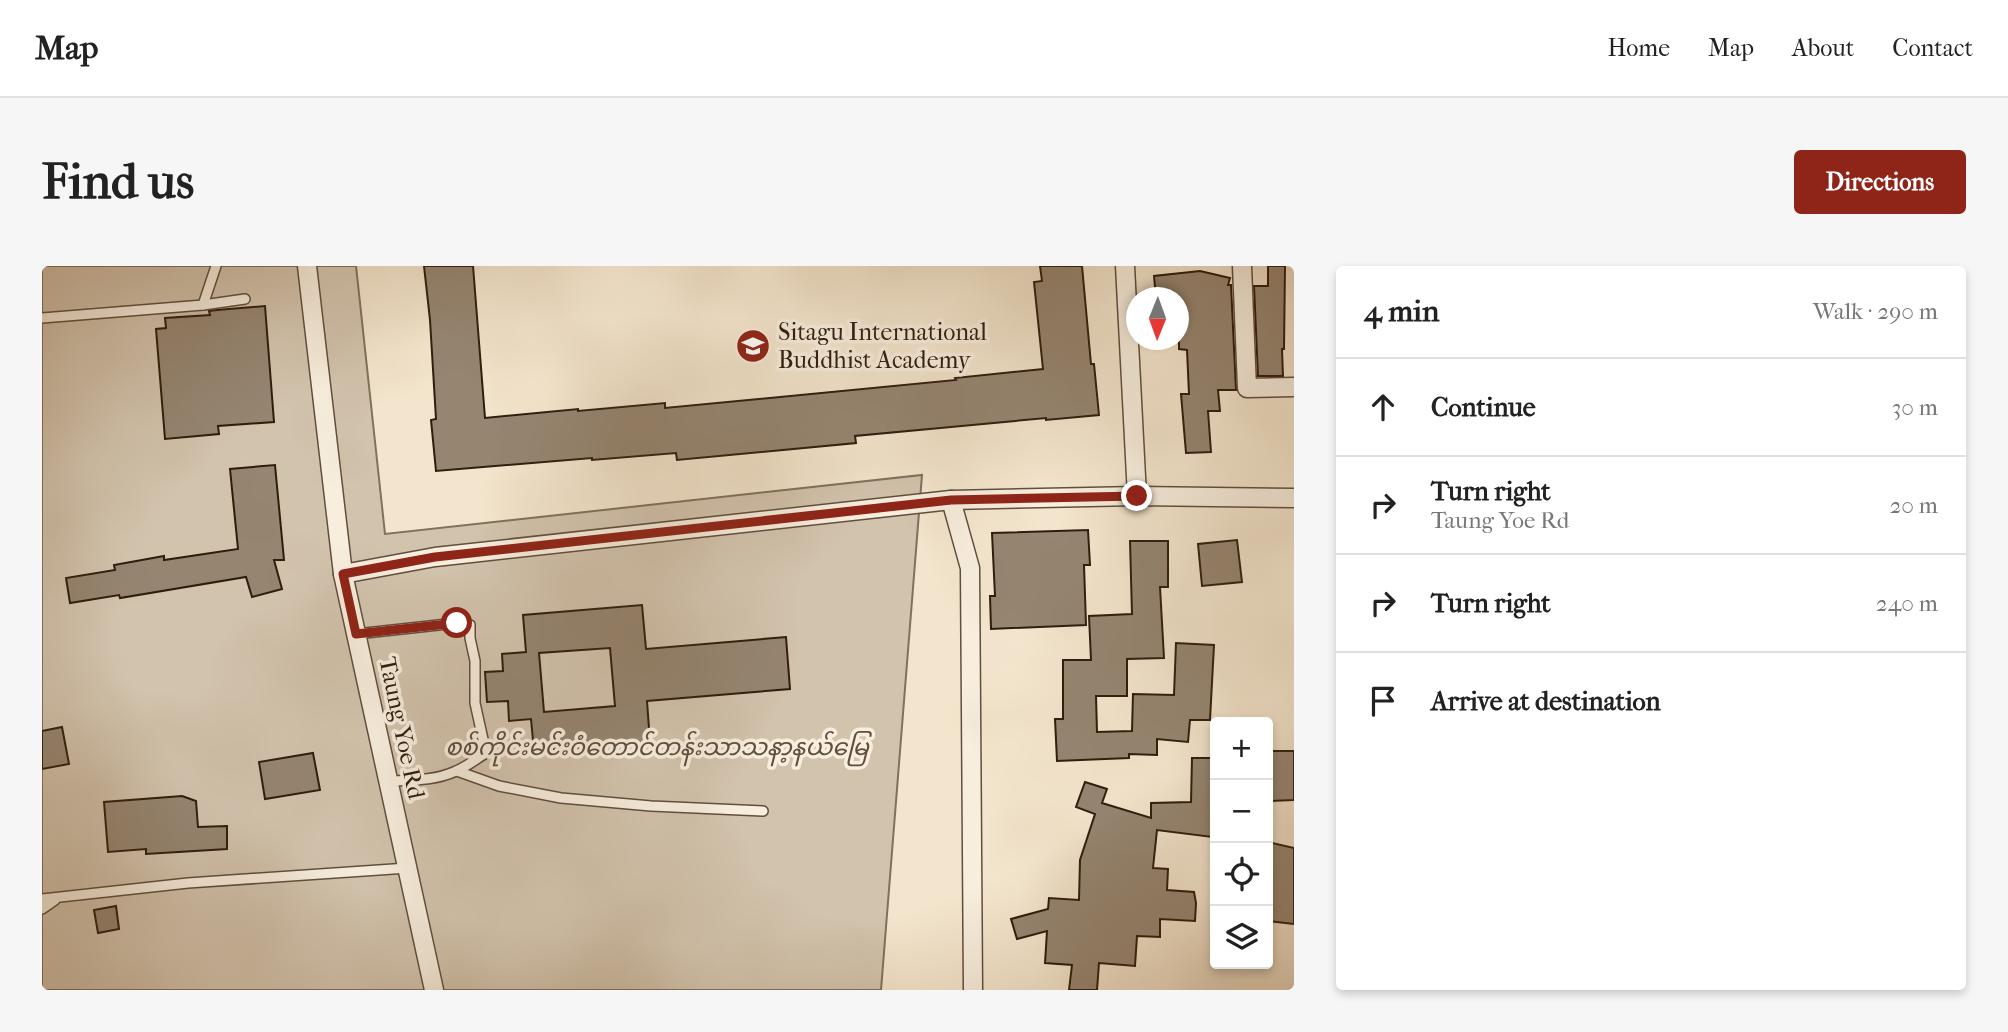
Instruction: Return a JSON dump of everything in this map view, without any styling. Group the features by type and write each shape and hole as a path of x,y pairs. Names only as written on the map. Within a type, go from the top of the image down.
{"street":[{"name":"Taung Yoe Rd","path":"307,266 343,574 434,990"},
{"path":"1125,266 1137,496"},
{"path":"1242,266 1247,388 1294,387"},
{"path":"343,574 435,557 951,500 1137,496 1294,498"},
{"path":"951,500 970,568 973,990"}],"lane":[{"path":"203,305 216,266"},
{"path":"42,318 245,299"},
{"path":"356,634 457,623 470,625 475,661 474,703 486,753 457,771 424,780 388,781"},
{"path":"457,771 499,786 561,798 651,807 763,811"},
{"path":"42,899 188,883 408,868"},
{"path":"42,909 57,899"}],"green space":[{"name":"စစ်ကိုင်းမင်းဝံတောင်တန်းသာသနာ့နယ်မြေ","path":"42,266 356,266 385,534 922,475 881,990 42,990"}],"building":[{"path":"424,266 473,266 485,418 665,403 665,408 1043,369 1034,282 1042,281 1040,266 1082,266 1091,364 1094,364 1099,415 855,436 856,443 677,460 676,453 436,471 431,420 436,419"},
{"path":"1268,266 1285,266 1283,376 1258,376 1254,286 1268,286"},
{"path":"1200,271 1230,278 1228,285 1231,285 1236,390 1218,390 1220,411 1208,411 1211,452 1186,453 1181,394 1189,394 1189,287 1155,287 1154,276"},
{"path":"265,306 274,422 218,426 219,434 165,439 156,329 166,328 165,318 210,315 209,311"},
{"path":"275,465 284,560 274,560 282,589 252,597 246,577 120,598 119,595 70,603 66,578 115,570 114,565 164,556 164,560 238,549 230,469"},
{"path":"1088,530 1090,565 1084,565 1086,625 991,629 990,596 995,596 992,533"},
{"path":"1237,540 1242,582 1202,586 1198,544"},
{"path":"1130,541 1168,541 1168,587 1160,587 1164,658 1127,659 1127,696 1096,696 1097,732 1132,731 1133,694 1174,695 1176,643 1214,645 1210,720 1190,720 1188,742 1157,739 1157,755 1129,754 1129,758 1057,761 1055,719 1063,719 1063,660 1091,660 1089,616 1132,614"},
{"path":"642,605 646,649 786,637 790,689 647,701 650,742 534,751 531,719 509,721 508,701 487,702 485,672 503,671 502,654 526,652 523,615","holes":["610,648 615,706 544,712 539,653"]},
{"path":"62,727 69,764 42,769 42,731"},
{"path":"1273,751 1294,751 1294,800 1273,801"},
{"path":"313,753 320,790 265,799 259,762"},
{"path":"1192,758 1210,758 1210,837 1157,830 1153,868 1168,869 1167,890 1194,892 1195,921 1160,919 1160,937 1137,936 1135,966 1099,963 1097,990 1069,990 1072,965 1045,963 1047,931 1017,939 1011,919 1048,909 1049,898 1079,900 1080,860 1095,814 1076,807 1085,782 1107,789 1102,803 1151,818 1151,803 1191,802"},
{"path":"182,796 196,801 198,827 227,826 227,849 146,854 146,849 108,852 104,802"},
{"path":"1273,843 1294,848 1294,924 1273,922"},
{"path":"116,906 119,929 98,933 94,910"}],"place":[{"name":"Sitagu International Buddhist Academy","path":"753,346"}],"route":[{"path":"457,623 356,634 343,574 435,557 951,500 1137,496"}]}
